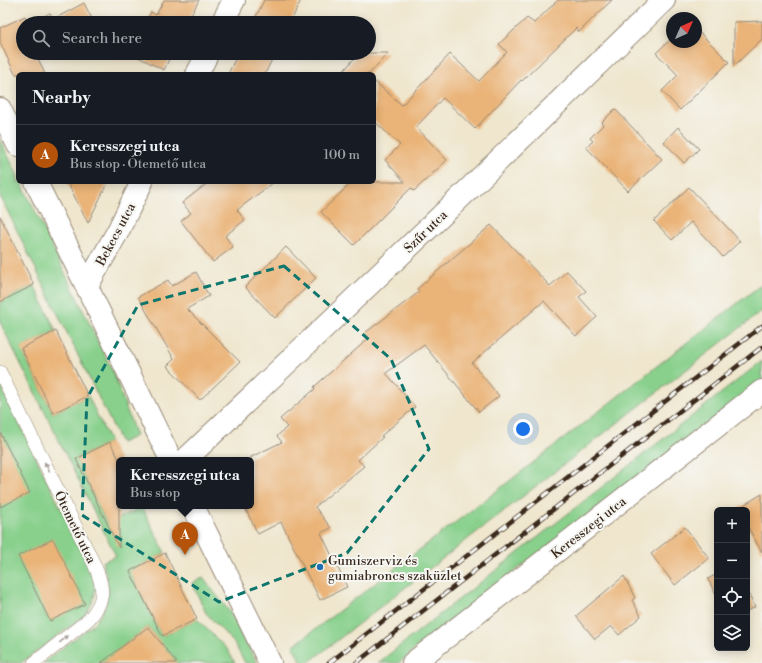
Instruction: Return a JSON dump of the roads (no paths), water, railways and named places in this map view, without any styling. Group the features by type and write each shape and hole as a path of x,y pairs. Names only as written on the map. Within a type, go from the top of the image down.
{"street":[{"path":"226,16 234,0"},
{"name":"Szűr utca","path":"188,457 664,0"},
{"path":"198,72 204,60"},
{"path":"0,109 16,141"},
{"path":"37,184 170,457"},
{"name":"Bekecs utca","path":"87,286 118,231 141,184"},
{"name":"Keresszegi utca","path":"413,663 762,391"},
{"path":"194,509 270,663"}],"lane":[{"name":"Ótemető utca","path":"0,372 95,566 102,587 100,604 89,619 34,663"}],"railway":[{"path":"329,663 762,326"},
{"path":"356,663 762,347"}],"place":[{"name":"Keresszegi utca","path":"185,555"},
{"name":"Gumiszerviz és gumiabroncs szaküzlet","path":"320,567"}]}
